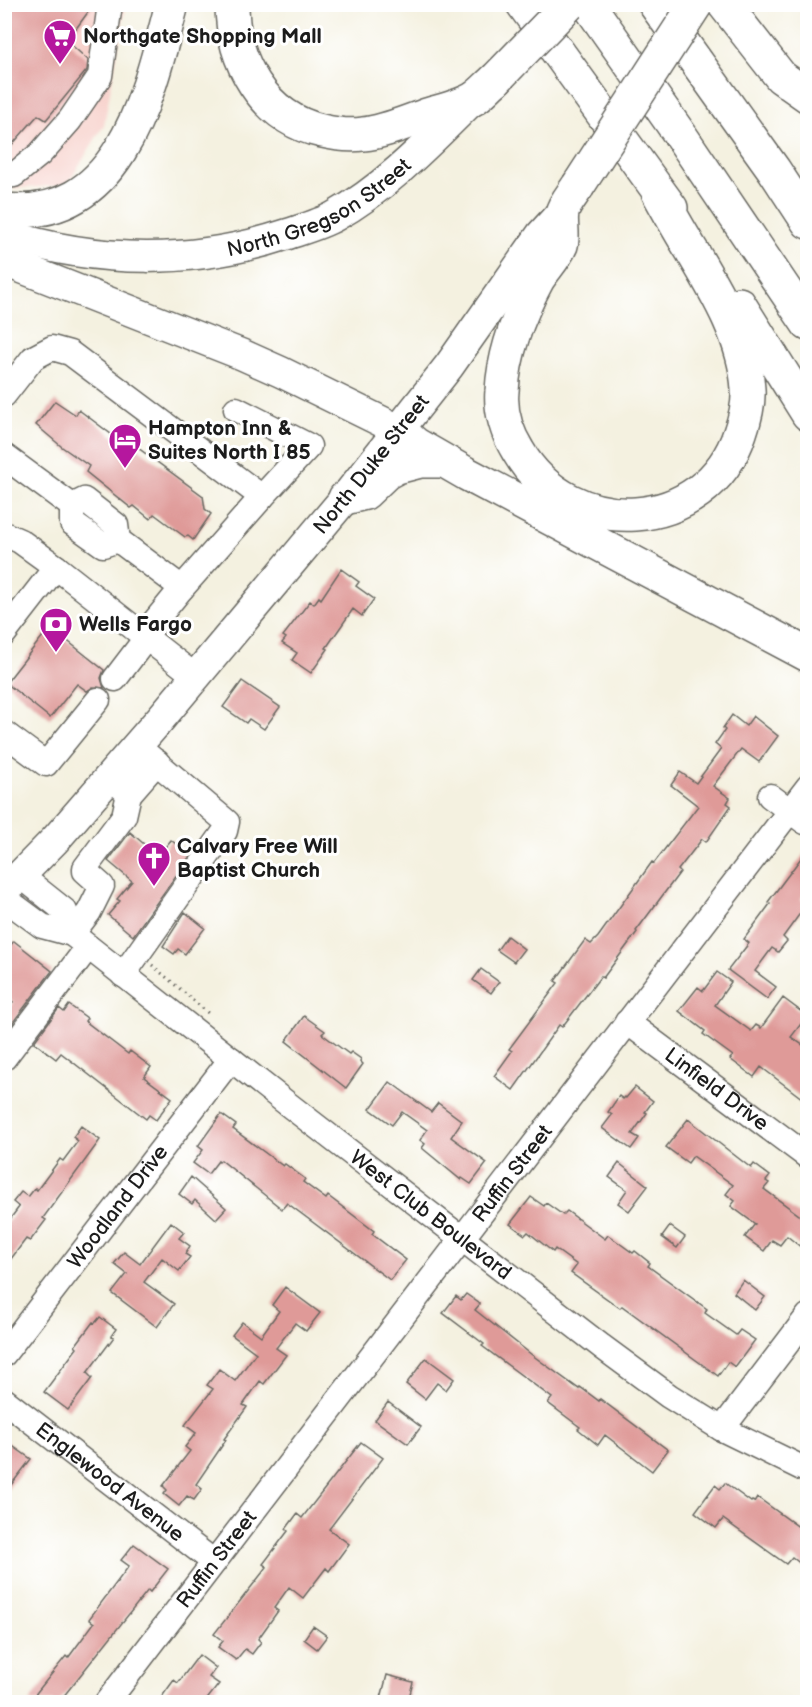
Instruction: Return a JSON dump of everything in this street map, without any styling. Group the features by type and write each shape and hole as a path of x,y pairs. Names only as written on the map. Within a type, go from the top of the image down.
{"highway":[{"path":"4,210 29,210 63,204 96,182 111,164 123,146 147,94 172,4"},
{"path":"232,4 235,42 249,76 276,109 294,121 314,129 336,134 362,135 390,128 485,88"},
{"path":"523,4 658,192 700,244 807,414"},
{"name":"North Gregson Street","path":"485,88 569,4"},
{"path":"588,4 681,136 807,324"},
{"path":"655,4 774,170 807,222"},
{"name":"North Duke Street","path":"570,199 696,4"},
{"path":"724,4 781,77 807,96"},
{"path":"570,199 561,245 528,298 516,324 508,353 502,393 504,414 509,433 524,461 537,477 557,494 579,507 626,514 648,513 676,504 708,484 730,457 737,442 747,405 748,389 744,358 735,335 709,279 658,192"},
{"path":"399,430 443,461 807,654"},
{"path":"345,498 365,493 386,473 397,467 420,461 443,461"}],"main road":[{"name":"North Gregson Street","path":"4,234 45,246 122,257 215,252 269,240 334,217 361,198 396,171 485,88"},
{"name":"North Duke Street","path":"9,882 120,785 147,754 195,676 345,498 399,430 456,356 541,235 570,199"},
{"path":"4,261 243,355 399,430"}],"street":[{"path":"4,176 14,175 40,154 70,120 100,75 110,4"},
{"path":"4,395 14,365 52,348 70,352 262,497"},
{"path":"115,679 147,638 155,621 182,588 309,446 236,409"},
{"path":"4,456 72,506 84,501 97,509 116,525 118,540 182,588"},
{"path":"4,534 20,541 56,567 195,676"},
{"path":"4,634 56,567"},
{"path":"4,733 46,764 98,700"},
{"path":"123,975 225,831 226,822 147,754"},
{"path":"4,1058 80,941 89,912 102,886 85,871 85,868 124,816 120,785"},
{"name":"Ruffin Street","path":"108,1702 807,787"},
{"name":"West Club Boulevard","path":"9,882 65,911 80,941 462,1239 669,1396 722,1429 807,1471"},
{"name":"Linfield Drive","path":"627,1022 807,1157"},
{"name":"Woodland Drive","path":"4,1354 231,1059"},
{"path":"722,1429 807,1316"},
{"name":"Englewood Avenue","path":"4,1401 214,1562"}],"path":[{"path":"138,952 208,1013"}],"shaded area":[{"name":"Northgate Shopping Mall","path":"5,5 126,5 104,125 67,185 5,189"}],"building":[{"path":"4,4 94,4 67,41 88,60 87,70 46,120 38,115 4,154"},
{"name":"Hampton Inn & Suites North I 85","path":"55,401 76,415 79,410 115,437 119,434 203,496 205,509 211,514 193,540 188,536 185,537 154,514 150,519 134,506 131,508 86,472 89,466 36,425"},
{"path":"341,569 359,582 356,586 374,599 362,616 353,609 311,673 292,660 297,653 282,643 286,638 283,636 310,601 314,604 319,597 321,599"},
{"name":"Wells Fargo","path":"50,627 104,670 101,678 104,688 93,687 87,691 77,684 50,718 6,683"},
{"path":"242,681 280,707 264,729 249,719 246,723 223,707"},
{"path":"732,715 746,726 753,716 778,736 759,762 741,749 713,786 730,798 727,803 731,806 706,842 702,839 678,870 680,872 603,978 601,976 562,1027 559,1025 513,1090 494,1076 512,1051 509,1049 558,983 555,981 585,940 591,944 598,937 652,862 654,863 698,806 671,785 680,772 696,783 721,749 715,744"},
{"name":"Calvary Free Will Baptist Church","path":"130,832 158,856 171,840 190,856 133,936 108,915 120,901 117,899 132,881 108,861"},
{"path":"807,850 807,891 801,899 807,904 783,937 787,941 778,952 772,948 755,971 776,987 767,999 728,970 749,943 744,939 770,904 768,902"},
{"path":"185,912 205,928 185,954 178,949 174,954 163,946"},
{"path":"507,936 524,949 514,962 497,950"},
{"path":"14,941 52,971 4,1034 4,1014 13,1002 4,995 4,953"},
{"path":"481,969 499,982 491,993 473,980"},
{"path":"717,972 731,982 715,1005 751,1031 756,1025 761,1028 783,998 807,1016 791,1037 807,1048 807,1102 761,1067 754,1077 730,1059 733,1056 703,1034 705,1031 679,1011 698,987 703,991"},
{"path":"69,1005 87,1018 85,1021 128,1054 130,1051 151,1067 144,1077 172,1098 156,1120 149,1115 146,1119 61,1053 56,1059 34,1042 59,1008 64,1012"},
{"path":"304,1016 325,1031 322,1034 349,1054 351,1052 361,1059 363,1064 346,1088 286,1041"},
{"path":"390,1082 431,1112 438,1103 462,1121 451,1137 487,1163 471,1184 462,1178 461,1180 422,1148 425,1144 420,1140 427,1130 402,1112 392,1125 370,1109"},
{"path":"635,1087 653,1101 632,1134 639,1138 631,1149 602,1128 612,1115 608,1112 619,1096 626,1098"},
{"path":"221,1114 236,1125 233,1129 283,1166 285,1164 305,1179 303,1182 326,1199 328,1196 374,1231 372,1234 406,1260 390,1280 287,1203 282,1209 221,1160 208,1174 193,1163 203,1150 198,1146"},
{"path":"688,1119 751,1168 754,1164 770,1176 766,1181 769,1183 764,1189 807,1221 807,1252 787,1236 780,1245 772,1240 764,1251 745,1237 755,1224 731,1206 735,1201 726,1194 733,1185 693,1156 688,1163 666,1147"},
{"path":"81,1126 100,1140 43,1218 46,1220 30,1241 26,1239 4,1268 4,1227 19,1207 13,1202 21,1192 28,1197 35,1188 37,1190 60,1159 63,1161 78,1141 73,1137"},
{"path":"619,1163 648,1186 629,1211 618,1203 627,1190 609,1177"},
{"path":"191,1177 226,1208 216,1219 195,1200 192,1204 179,1194"},
{"path":"531,1197 544,1206 546,1203 563,1215 567,1211 605,1239 608,1235 633,1253 635,1251 650,1263 648,1266 707,1309 705,1313 736,1335 740,1330 755,1340 735,1367 728,1362 718,1376 622,1306 620,1308 571,1273 577,1265 555,1249 553,1252 528,1232 525,1235 510,1224"},
{"path":"171,1222 184,1232 179,1238 190,1246 185,1254 190,1257 179,1271 162,1258 144,1282 174,1304 157,1327 112,1293 127,1274 114,1264 124,1252 140,1264"},
{"path":"670,1226 685,1237 677,1248 662,1237"},
{"path":"743,1280 765,1297 755,1310 734,1293"},
{"path":"285,1287 320,1313 306,1331 295,1323 276,1348 286,1355 264,1384 260,1381 243,1405 247,1407 196,1484 202,1489 194,1500 187,1496 179,1506 164,1494 167,1490 163,1486 190,1451 185,1447 196,1433 185,1425 213,1389 207,1385 219,1369 235,1381 256,1353 232,1335 242,1322 261,1336 279,1311 272,1305"},
{"path":"466,1294 480,1304 475,1310 532,1355 579,1389 580,1387 599,1401 600,1399 668,1450 652,1471 605,1435 598,1445 578,1429 580,1427 548,1403 552,1398 482,1346 484,1344 443,1313 456,1296 461,1300"},
{"path":"100,1317 116,1329 111,1336 114,1337 87,1373 92,1378 68,1410 44,1392 77,1348 75,1346 93,1322 95,1323"},
{"path":"426,1358 454,1379 446,1390 437,1383 425,1399 406,1384"},
{"path":"388,1402 421,1427 408,1444 375,1420"},
{"path":"4,1440 31,1459 4,1494"},
{"path":"361,1442 383,1458 329,1529 349,1544 329,1571 326,1568 303,1598 289,1587 274,1608 278,1611 258,1639 261,1642 252,1654 245,1649 236,1660 218,1647 223,1641 214,1634 267,1567 263,1564 288,1531 286,1529 297,1514 302,1518"},
{"path":"725,1483 751,1502 754,1502 757,1497 807,1533 807,1569 792,1557 786,1564 723,1519 716,1528 695,1512 715,1485 720,1489"},
{"path":"134,1544 168,1569 150,1592 148,1590 59,1702 29,1702 66,1656 68,1658 94,1623 89,1619 129,1566 121,1560"},
{"path":"313,1626 327,1636 317,1649 304,1639"},
{"path":"199,1655 216,1668 209,1677 219,1684 205,1702 158,1702 174,1680 178,1683"},
{"path":"387,1675 413,1682 408,1702 380,1702"}],"place":[{"name":"Northgate Shopping Mall","path":"60,65"},
{"name":"Hampton Inn & Suites North I 85","path":"125,469"},
{"name":"Wells Fargo","path":"56,653"},
{"name":"Calvary Free Will Baptist Church","path":"154,887"}]}
